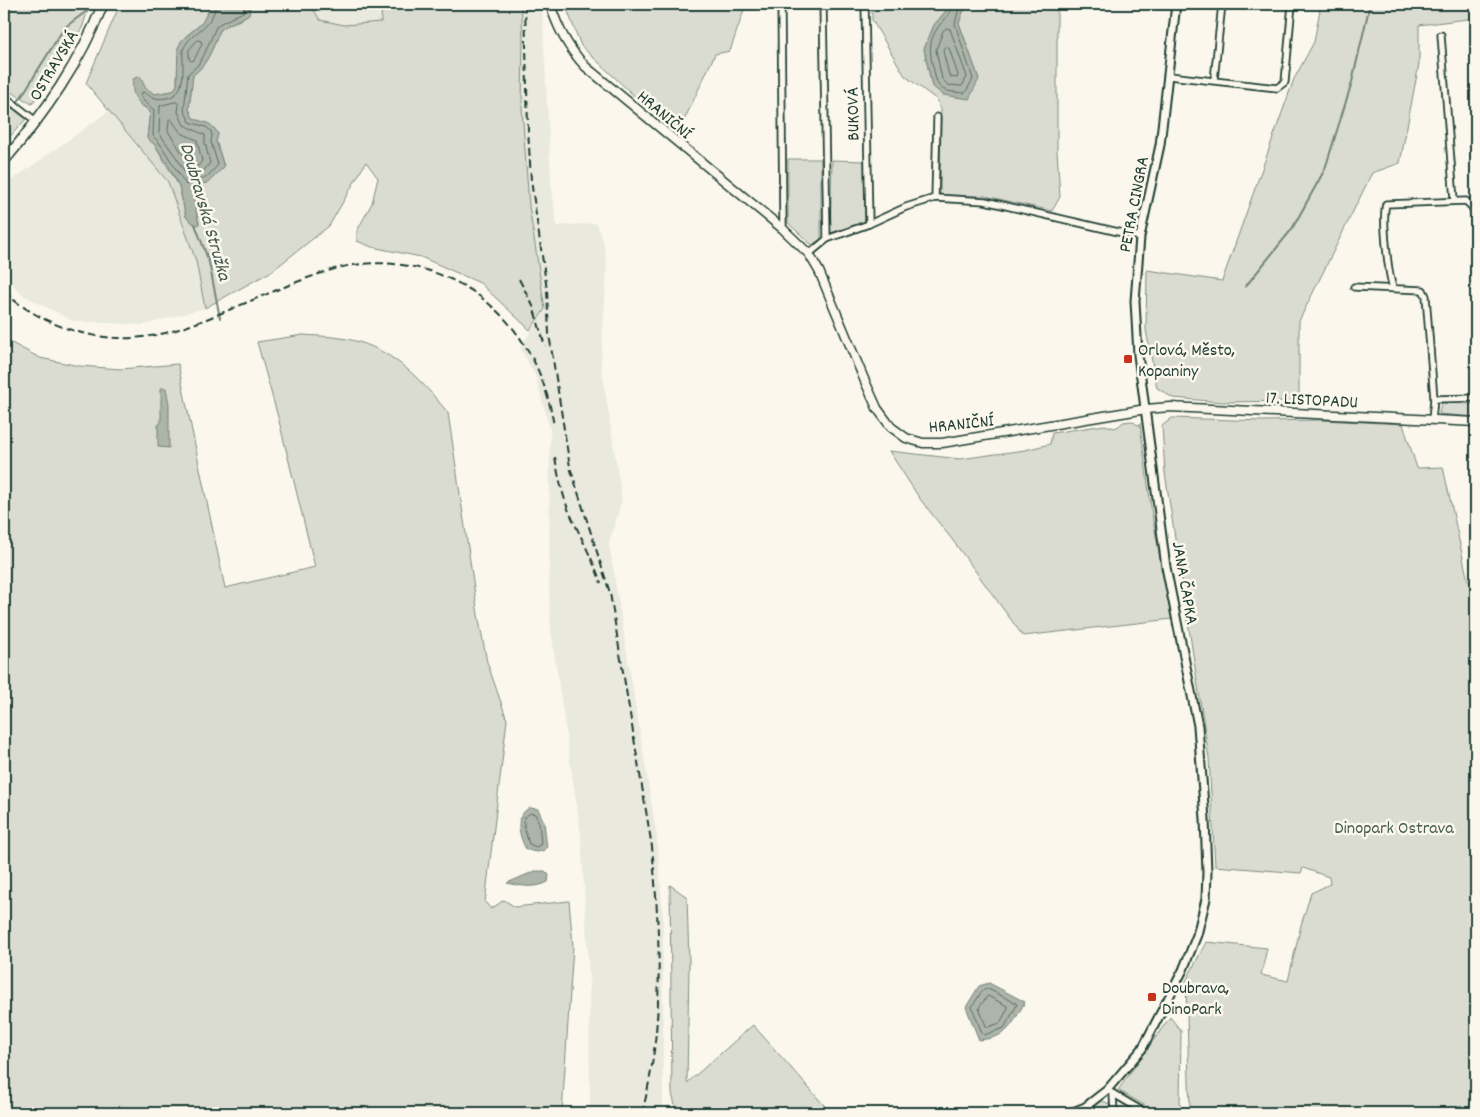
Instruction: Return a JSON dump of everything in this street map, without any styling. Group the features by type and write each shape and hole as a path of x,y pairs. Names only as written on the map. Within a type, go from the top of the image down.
{"main road":[{"name":"OSTRAVSKÁ","path":"4,161 37,122 81,53 103,4"},
{"name":"HRANIČNÍ","path":"550,4 568,47 586,67 783,229 809,254 827,288 877,408 891,428 906,438 923,443 942,443 1146,410"},
{"name":"17. LISTOPADU","path":"1146,410 1170,407 1476,422"}],"street":[{"path":"781,4 783,229"},
{"path":"823,4 827,239"},
{"name":"BUKOVÁ","path":"865,4 868,224"},
{"name":"PETRA CINGRA","path":"1146,410 1138,355 1135,301 1140,237 1160,145 1176,4"},
{"path":"1214,80 1222,4"},
{"path":"1169,76 1277,88 1285,82 1292,4"},
{"path":"1441,35 1454,200"},
{"path":"4,96 37,122"},
{"path":"935,198 936,117"},
{"path":"809,254 827,239 906,207 935,198 986,201 1140,237"},
{"path":"1392,288 1386,227 1386,204 1466,201 1474,212 1476,245"},
{"path":"1354,287 1424,290 1434,399 1432,420"},
{"path":"1434,399 1476,398"},
{"name":"JANA ČAPKA","path":"1070,1113 1085,1107 1110,1092 1142,1049 1183,970 1198,935 1206,899 1207,872 1198,726 1166,567 1146,410"},
{"path":"1110,1092 1114,1113"},
{"path":"1110,1092 1146,1113"}],"shaded area":[{"path":"310,4 382,4 382,22 344,25 320,20"},
{"path":"521,4 542,4 551,181 557,226 596,223 604,244 607,265 601,364 622,500 609,543 657,837 663,916 663,1113 590,1113 589,976 581,835 551,631 549,594 550,429 535,375 520,348 545,309 529,206 522,109 523,37"},
{"path":"109,111 168,182 196,261 205,308 144,325 73,321 23,295 4,276 4,186"}],"green space":[{"path":"4,4 90,4 82,28 32,104 4,88"},
{"path":"120,4 212,4 202,23 186,36 178,48 177,85 173,91 154,94 145,87 139,104 150,111 147,138 155,145 179,186 186,217 199,223 193,185 206,181 224,166 216,141 218,134 210,124 193,118 189,109 193,75 203,66 220,30 245,16 251,4 310,4 320,20 344,25 381,22 382,4 521,4 523,37 522,109 529,206 545,309 530,330 480,283 421,257 372,247 357,241 357,231 372,203 378,178 366,162 329,226 272,271 205,308 196,261 168,182 86,83"},
{"path":"565,4 746,4 730,51 715,54 680,129 643,104 581,46"},
{"path":"872,4 949,4 934,25 924,49 932,87 979,79 959,23 966,4 1057,4 1057,150 1060,197 1052,211 985,196 940,195 941,109 936,99 905,76 872,20"},
{"path":"1321,4 1476,4 1476,18 1419,25 1419,64 1400,163 1372,173 1299,321 1299,401 1222,402 1173,398 1157,388 1146,330 1147,270 1222,281 1294,79 1314,42"},
{"path":"4,102 26,119 4,143"},
{"path":"788,159 821,159 821,239 812,245 788,223"},
{"path":"832,160 864,161 865,222 830,233"},
{"path":"303,335 336,337 358,342 388,355 414,375 448,413 478,615 487,662 507,720 485,902 491,909 504,900 515,907 569,901 573,946 562,1113 4,1113 4,339 40,358 79,366 121,369 178,364 225,588 315,567 278,417 257,342"},
{"path":"1441,403 1476,404 1476,417 1439,414"},
{"name":"Dinopark Ostrava","path":"1172,418 1263,421 1320,420 1403,424 1417,468 1443,467 1468,581 1476,579 1476,1113 1190,1113 1186,981 1206,942 1267,948 1261,975 1288,981 1301,925 1311,893 1330,884 1329,877 1303,868 1301,873 1215,866 1209,758 1165,473 1162,426"},
{"path":"1133,421 1137,425 1140,424 1152,515 1172,619 1023,636 920,499 889,451 960,459 1025,450 1050,444 1052,433 1105,425 1114,428 1123,422"},
{"path":"670,885 687,897 689,963 687,1083 753,1025 831,1113 677,1113 672,1093"},
{"path":"1170,1017 1181,1031 1180,1105 1173,1113 1158,1113 1118,1090"},
{"path":"1099,1099 1111,1105 1112,1113 1073,1113"}],"water":[{"path":"212,4 251,4 249,14 220,30 203,66 193,75 189,109 193,118 210,124 218,134 216,141 224,167 208,183 193,185 199,224 196,226 186,217 179,186 167,163 155,145 147,138 150,111 136,98 133,90 133,79 140,76 145,87 154,94 173,91 177,85 178,48 181,41 202,23"},
{"path":"949,4 966,4 959,23 979,79 969,99 943,95 932,86 924,49 934,25"},
{"path":"161,388 166,388 169,404 169,448 158,447 158,425 161,422"},
{"path":"530,808 538,809 544,822 547,848 540,852 526,849 521,838 519,821 525,811"},
{"path":"535,871 545,871 549,875 548,882 533,886 507,883"},
{"path":"989,983 1025,1002 1008,1029 997,1036 979,1040 966,1007 979,986"}],"waterway":[{"path":"4,116 20,99 64,28 96,4"},
{"path":"1245,287 1292,229 1325,169 1352,82 1370,4"},
{"name":"Doubravská Stružka","path":"195,224 209,262 220,318"}],"railway":[{"path":"525,4 531,180 547,290 549,334 570,467 610,593 652,847 657,913 659,980 654,1047 642,1113"},
{"path":"4,292 35,314 69,329 105,337 143,337 163,334 191,325 331,270 351,265 372,263 414,267 453,280 488,303 501,315 523,343 540,374 554,426"},
{"path":"519,279 533,306 545,346"},
{"path":"555,457 568,509 601,583"}],"place":[{"name":"Orlová, Město, Kopaniny","path":"1128,359"},
{"name":"Doubrava, DinoPark","path":"1152,997"}]}
